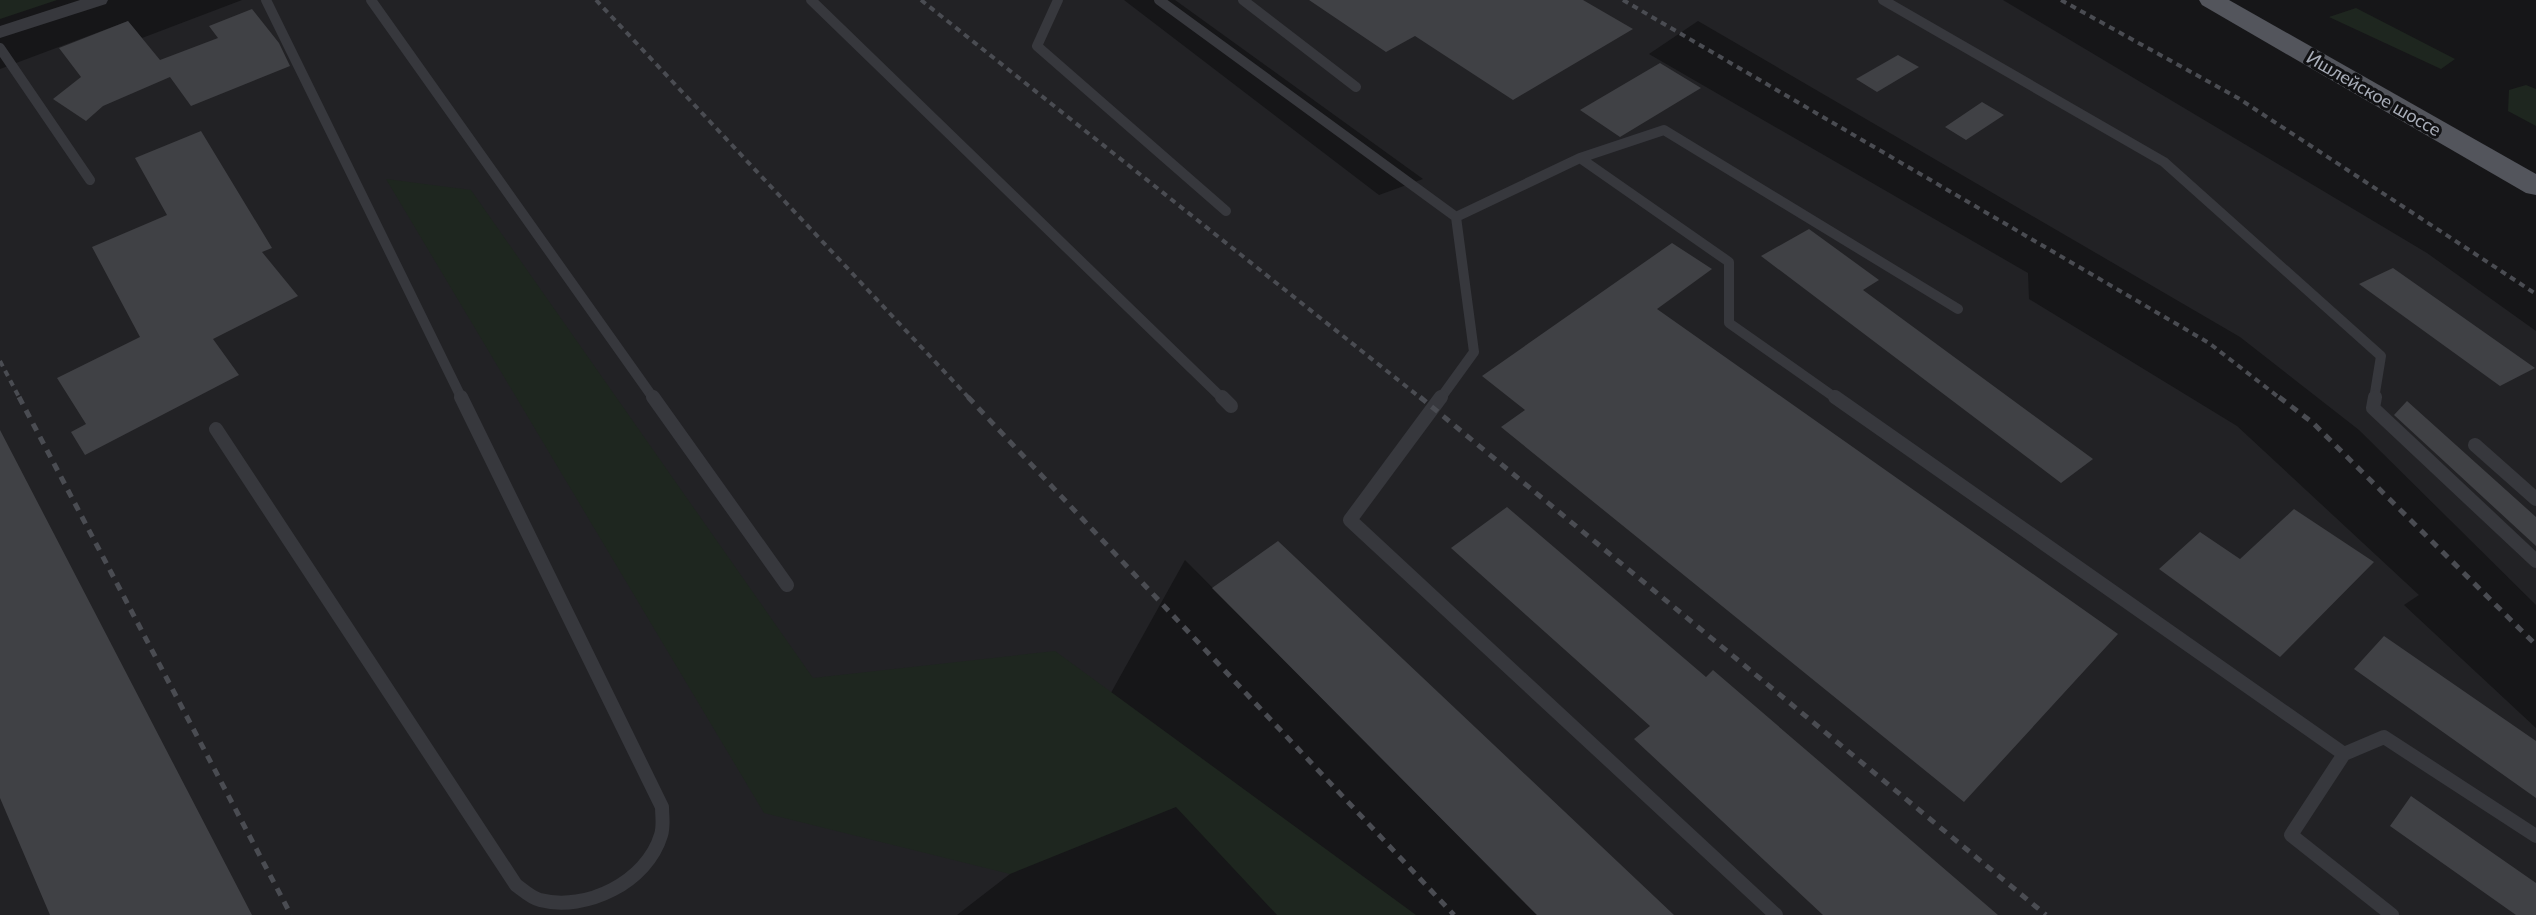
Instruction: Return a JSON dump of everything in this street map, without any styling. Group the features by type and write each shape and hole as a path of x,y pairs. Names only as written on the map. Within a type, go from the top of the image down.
{"main road":[{"name":"Ишлейское шоссе","path":"2211,0 2536,186"}],"street":[{"path":"0,32 99,0"}],"lane":[{"path":"216,429 516,885 538,900 565,902 600,895 631,878 649,860 661,834 662,807 266,0"},
{"path":"371,0 787,585"},
{"path":"811,0 1231,406"},
{"path":"1058,0 1038,46 1226,211"},
{"path":"1159,0 1456,217 1474,352 1350,520 1776,915"},
{"path":"1243,0 1356,87"},
{"path":"1883,0 2164,162 2381,356 2373,408 2536,561"},
{"path":"0,48 90,180"},
{"path":"1456,217 1580,158 1664,130 1958,309"},
{"path":"1580,158 1729,262 1729,324 2344,754"},
{"path":"2475,445 2536,499"},
{"path":"2392,915 2291,835 2344,754 2384,737 2536,836"}],"shaded area":[{"path":"0,0 57,0 0,19"},
{"path":"242,0 1124,0 1379,195 1423,179 1175,0 2003,0 2427,253 2536,331 2536,605 2359,430 2240,337 1698,21 1649,54 2028,273 2029,299 2237,426 2419,595 2404,605 2536,728 2536,915 1537,915 1185,560 1010,874 957,915 0,915 0,69 128,21 142,38"},
{"path":"2356,8 2455,59 2441,69 2329,17"},
{"path":"2526,85 2536,89 2536,126 2508,111 2509,90"},
{"path":"386,179 471,190 813,678 1055,651 1416,915 1277,915 1176,807 1010,874 764,813"}],"building":[{"path":"1309,0 1583,0 1633,29 1513,100 1415,36 1386,52"},
{"path":"252,9 279,43 290,66 191,106 170,77 103,106 86,121 53,99 81,77 59,48 128,21 160,60 218,38 209,26"},
{"path":"1898,55 1919,67 1877,92 1856,79"},
{"path":"1660,63 1701,88 1620,137 1580,110"},
{"path":"1982,102 2004,115 1966,140 1945,127"},
{"path":"201,131 272,248 262,252 298,296 213,339 239,375 85,455 71,432 86,424 57,378 140,337 92,247 167,215 135,158"},
{"path":"1809,229 1879,280 1863,290 2093,459 2061,483 1761,256"},
{"path":"1672,243 1712,269 1657,309 2118,634 1964,802 1501,427 1525,410 1482,376"},
{"path":"2393,268 2535,368 2500,386 2359,284"},
{"path":"2407,401 2536,517 2536,546 2394,415"},
{"path":"0,430 252,915 50,915 0,798"},
{"path":"1507,507 1706,677 1713,670 1998,915 1823,915 1634,739 1650,726 1451,548"},
{"path":"2294,509 2374,562 2280,657 2159,569 2200,532 2240,559"},
{"path":"1278,541 1674,915 1537,915 1212,588"},
{"path":"2384,636 2536,741 2536,798 2354,669"},
{"path":"2411,796 2536,883 2536,915 2516,915 2390,826"}],"railway":[{"path":"596,0 970,399"},
{"path":"921,0 1422,399"},
{"path":"1623,0 2209,343 2281,399"},
{"path":"2061,0 2238,98 2536,294"},
{"path":"0,361 20,399"},
{"path":"19,397 291,915"},
{"path":"968,397 1454,915"},
{"path":"1420,397 2046,915"},
{"path":"2279,397 2313,423 2536,645"}]}
